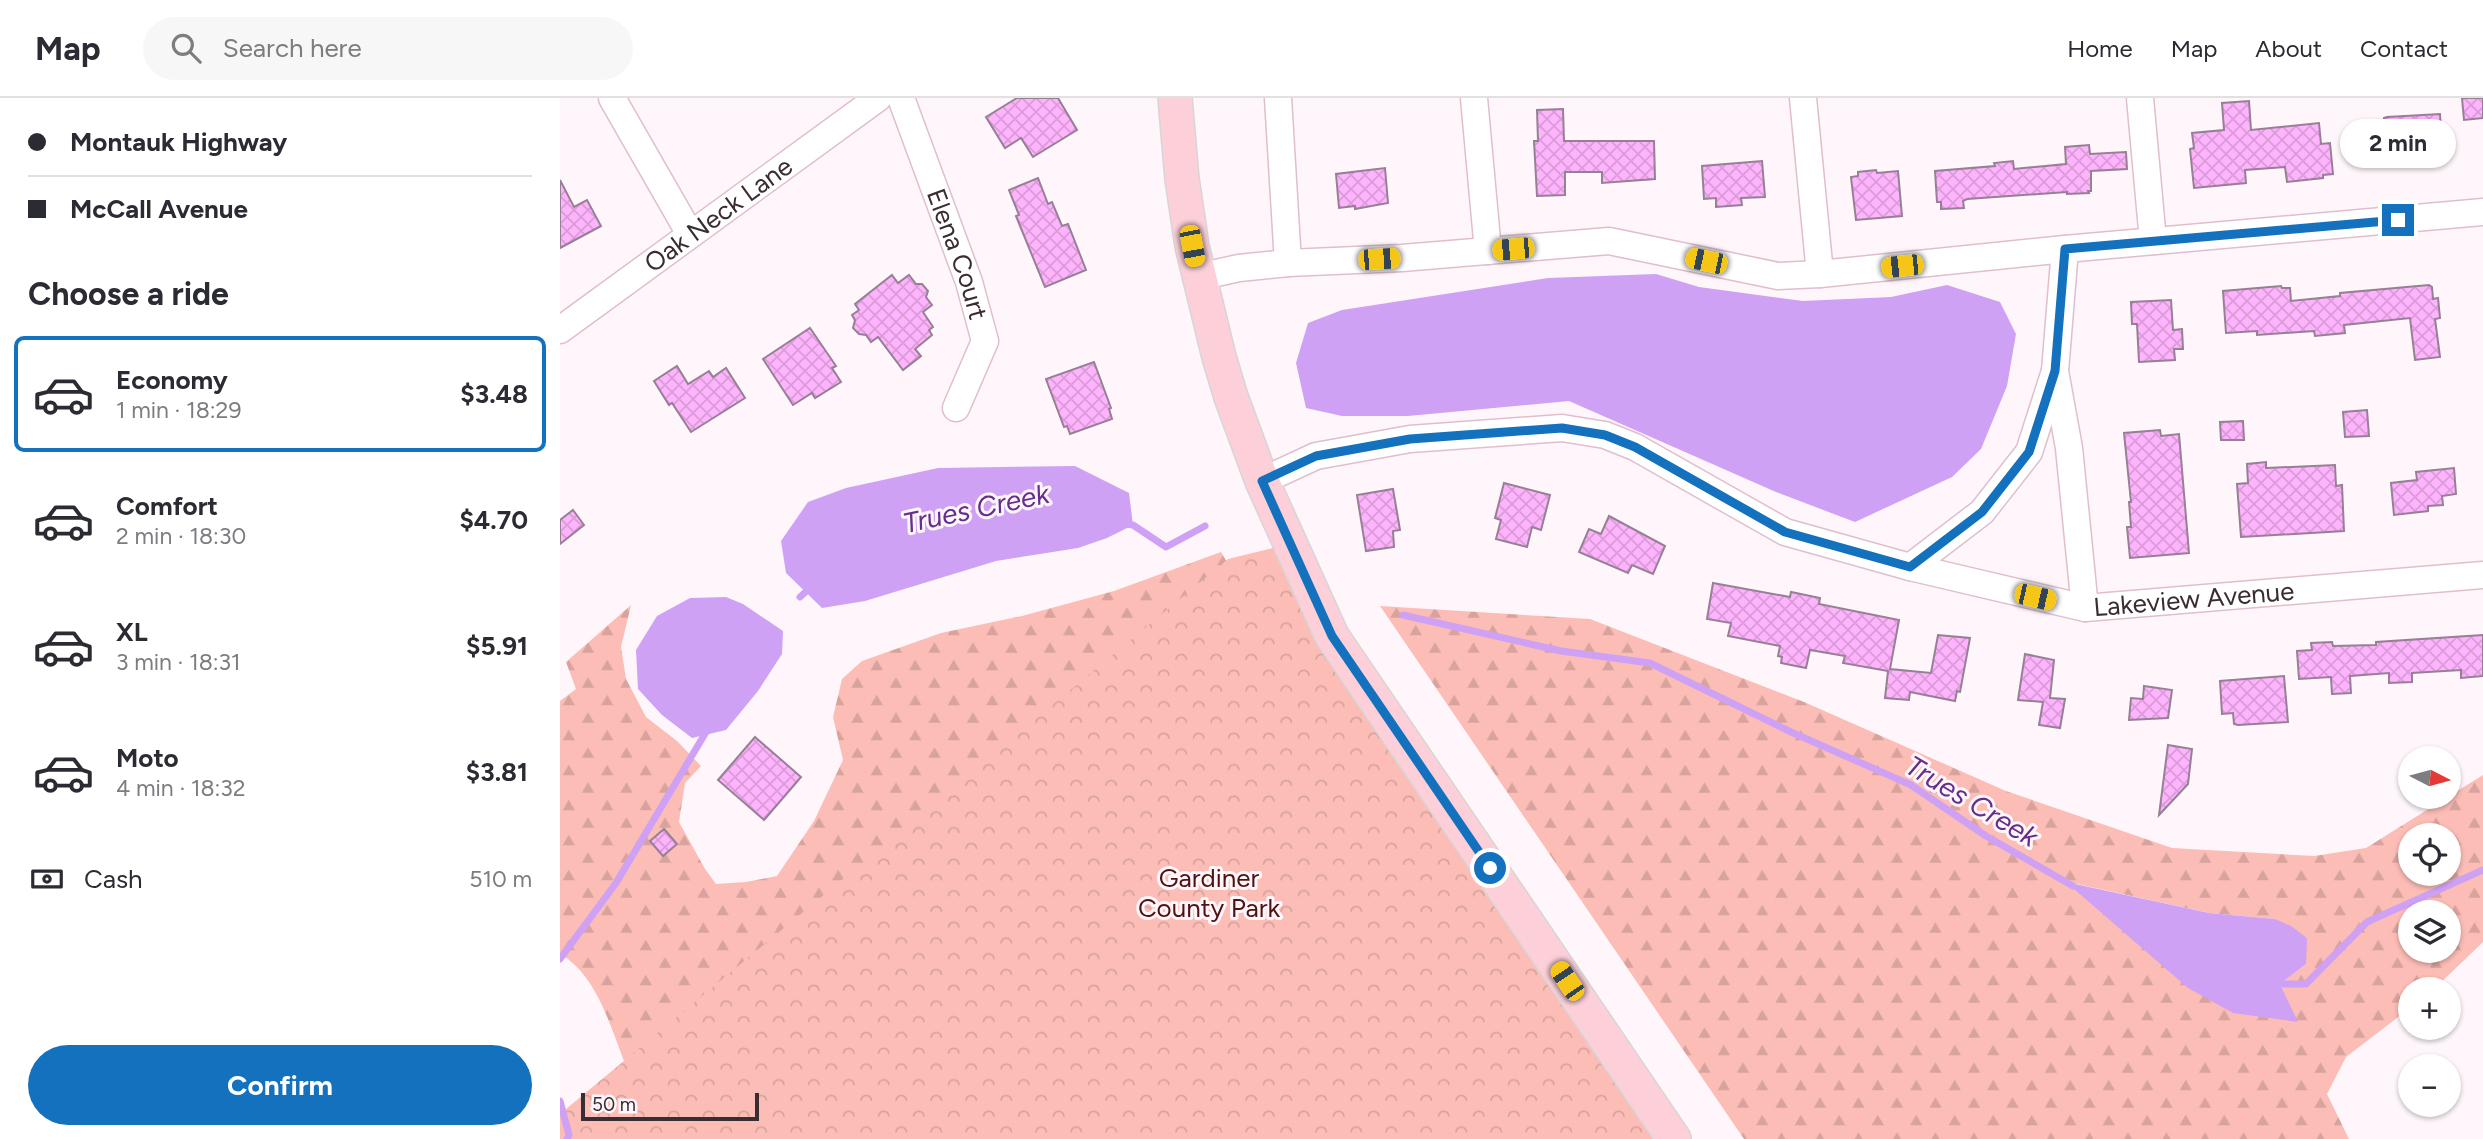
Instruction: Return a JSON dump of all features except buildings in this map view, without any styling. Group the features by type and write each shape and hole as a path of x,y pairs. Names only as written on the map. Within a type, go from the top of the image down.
{"main road":[{"path":"1175,98 1182,179 1198,276 1230,397 1262,481 1332,636 1674,1139"}],"street":[{"path":"612,98 690,234"},
{"name":"Oak Neck Lane","path":"560,330 878,98"},
{"name":"Elena Court","path":"901,98 969,282 985,341 956,408"},
{"path":"1278,98 1288,263"},
{"path":"1474,98 1488,251"},
{"path":"1803,98 1820,274"},
{"path":"2140,98 2154,241"},
{"path":"1198,276 1288,263 1609,241 1778,276 1820,274 2483,212"},
{"path":"1910,567 1982,512 2029,452 2055,371 2065,249"},
{"path":"2055,371 2069,448 2085,608"},
{"name":"Lakeview Avenue","path":"1262,481 1316,456 1410,439 1562,428 1605,435 1635,447 1785,532 1910,567 2085,608 2483,575"}],"green space":[{"name":"Gardiner County Park","path":"1289,544 1674,1139 560,1139 560,1114 1228,559"},
{"path":"1221,552 1236,577 624,1061 592,987 573,963 560,954 560,701 576,689 566,662 631,605 621,647 626,679 646,717 677,741 701,766 685,783 679,822 716,884 746,882 777,876 814,821 843,760 833,717 842,679 862,661 941,633 1022,616 1114,591"},
{"path":"1380,606 1590,619 1804,702 2006,791 2172,848 2314,856 2366,848 2398,828 2398,886 2461,886 2461,823 2406,823 2429,809 2461,809 2461,789 2483,775 2483,942 2447,977 2398,977 2398,1017 2346,1057 2327,1094 2349,1139 1744,1139","holes":["2068,882 2209,913 2275,919 2306,964 2280,984 2297,1022"]}],"water":[{"path":"1656,274 1699,287 1803,301 1891,297 1947,285 2000,302 2016,334 2007,386 1981,449 1952,477 1855,522 1776,492 1569,401 1408,416 1342,416 1306,408 1296,363 1308,323 1342,310 1548,278"},
{"path":"1075,466 1129,493 1133,525 1078,548 996,561 865,601 822,608 786,573 781,541 808,502 846,488 938,468"},
{"path":"726,597 743,604 783,631 782,654 758,691 726,730 692,738 662,715 638,689 636,650 657,616 690,598"},
{"path":"2066,882 2209,913 2275,919 2291,926 2307,938 2306,964 2280,984 2298,1022 2233,1013 2188,988"}],"waterway":[{"name":"Trues Creek","path":"1126,524 1133,525 1166,547 1205,526"},
{"name":"Trues Creek","path":"800,597 812,586"},
{"name":"Trues Creek","path":"1403,615 1561,651 1650,663 1791,732 1911,785 1986,836 2073,886"},
{"name":"Trues Creek","path":"560,959 616,883 709,727"},
{"name":"Trues Creek","path":"2273,981 2280,984 2306,984 2367,922 2483,870"},
{"name":"Trues Creek","path":"560,1101 569,1135 567,1139"}],"route":[{"path":"1490,868 1332,636 1262,481 1316,456 1410,439 1562,428 1605,435 1635,447 1785,532 1910,567 1982,512 2029,452 2055,371 2065,249 2398,220"}]}
